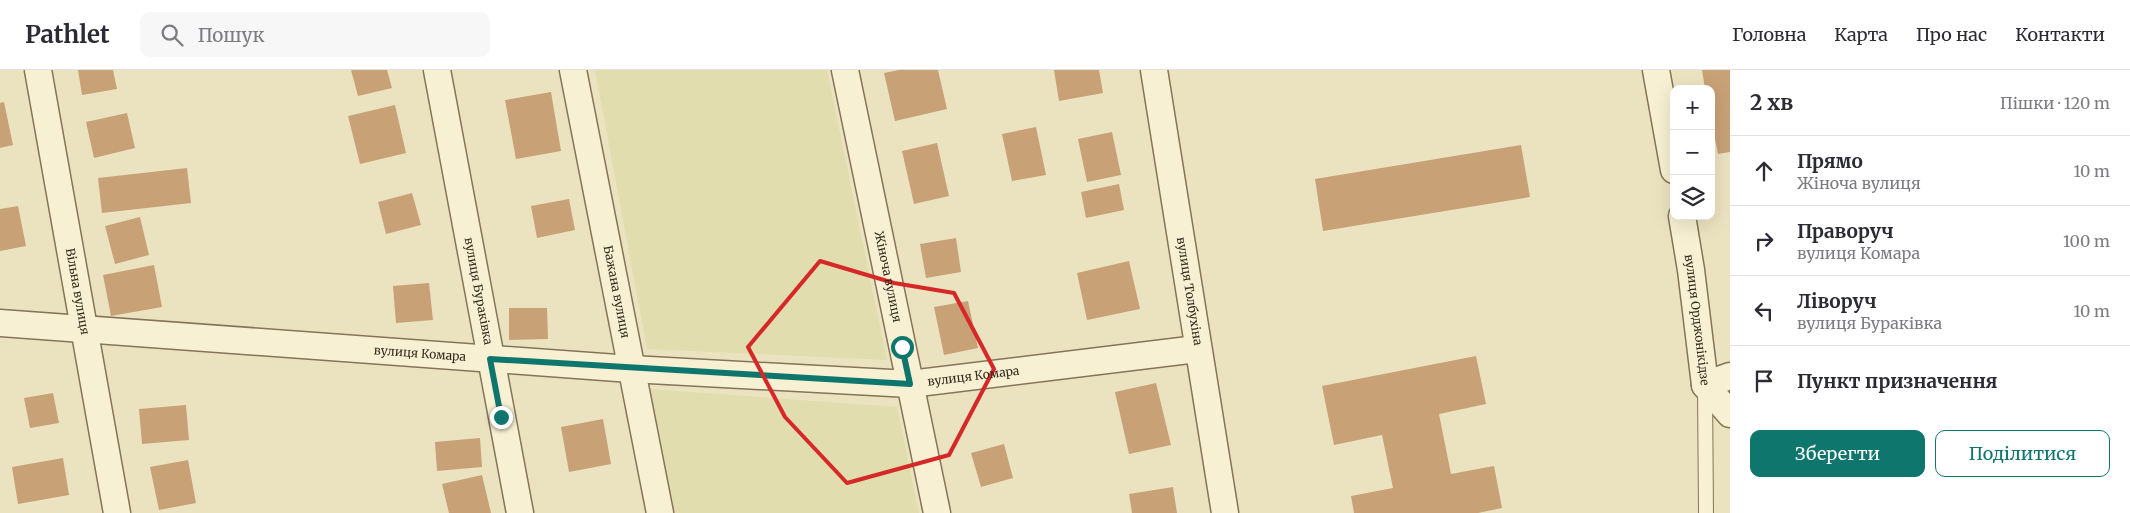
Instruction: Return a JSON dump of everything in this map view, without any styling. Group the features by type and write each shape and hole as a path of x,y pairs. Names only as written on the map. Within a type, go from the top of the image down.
{"street":[{"name":"Вільна вулиця","path":"38,70 117,513"},
{"name":"вулиця Бураківка","path":"437,70 520,513"},
{"name":"Бажана вулиця","path":"572,70 660,513"},
{"name":"Жіноча вулиця","path":"845,70 937,513"},
{"name":"вулиця Толбухіна","path":"1154,70 1197,349 1225,513"},
{"path":"1656,70 1670,148"},
{"name":"вулиця Орджонікідзе","path":"1683,220 1691,270 1705,385 1730,414"},
{"name":"вулиця Комара","path":"0,323 631,369 910,384 1197,349"},
{"path":"1705,385 1730,376"}],"lane":[{"path":"1705,385 1706,513"}],"highlighted area":[{"path":"820,261 894,283 954,293 994,369 949,455 847,483 785,417 748,347"}],"shaded area":[{"path":"595,70 827,70 887,360 647,349"},
{"path":"649,389 897,407 919,513 674,513"}],"building":[{"path":"78,70 113,70 117,89 82,95"},
{"path":"351,70 387,70 392,88 358,96"},
{"path":"899,70 938,70 947,109 895,121 884,73"},
{"path":"1054,70 1099,70 1103,93 1059,101"},
{"path":"1702,70 1730,70 1730,152 1718,154 1715,139 1715,85 1704,85"},
{"path":"551,92 561,151 516,159 505,100"},
{"path":"4,102 13,145 0,148 0,103"},
{"path":"395,105 406,153 360,164 348,116"},
{"path":"127,113 135,148 94,158 86,122"},
{"path":"1036,127 1046,175 1012,181 1002,134"},
{"path":"1112,132 1121,175 1087,182 1078,139"},
{"path":"937,143 949,196 914,204 902,151"},
{"path":"1521,145 1530,197 1323,231 1315,179"},
{"path":"187,168 191,203 102,213 98,178"},
{"path":"1119,184 1124,210 1086,218 1081,192"},
{"path":"412,193 421,225 386,234 378,202"},
{"path":"569,199 575,230 537,238 531,206"},
{"path":"18,206 26,246 0,251 0,209"},
{"path":"140,217 149,255 115,264 105,226"},
{"path":"956,238 961,272 926,278 920,244"},
{"path":"1129,261 1140,309 1087,320 1077,273"},
{"path":"154,265 162,307 111,316 103,275"},
{"path":"429,283 433,320 396,323 393,286"},
{"path":"968,301 978,348 944,355 934,307"},
{"path":"509,308 547,308 548,339 509,340"},
{"path":"1476,356 1486,404 1439,414 1451,474 1494,466 1502,508 1478,513 1354,513 1351,496 1393,488 1382,435 1334,445 1322,386"},
{"path":"1156,383 1171,445 1129,454 1115,392"},
{"path":"53,393 59,423 30,428 24,398"},
{"path":"186,405 189,440 142,444 139,409"},
{"path":"603,419 611,464 569,472 561,427"},
{"path":"480,438 482,467 437,471 435,442"},
{"path":"1004,444 1013,478 981,487 971,453"},
{"path":"63,458 69,495 18,504 12,467"},
{"path":"188,460 196,503 159,510 150,467"},
{"path":"482,475 491,513 449,513 442,484"},
{"path":"1173,487 1177,513 1132,513 1129,494"}],"route":[{"path":"501,417 490,359 631,369 910,384 902,347"}]}
